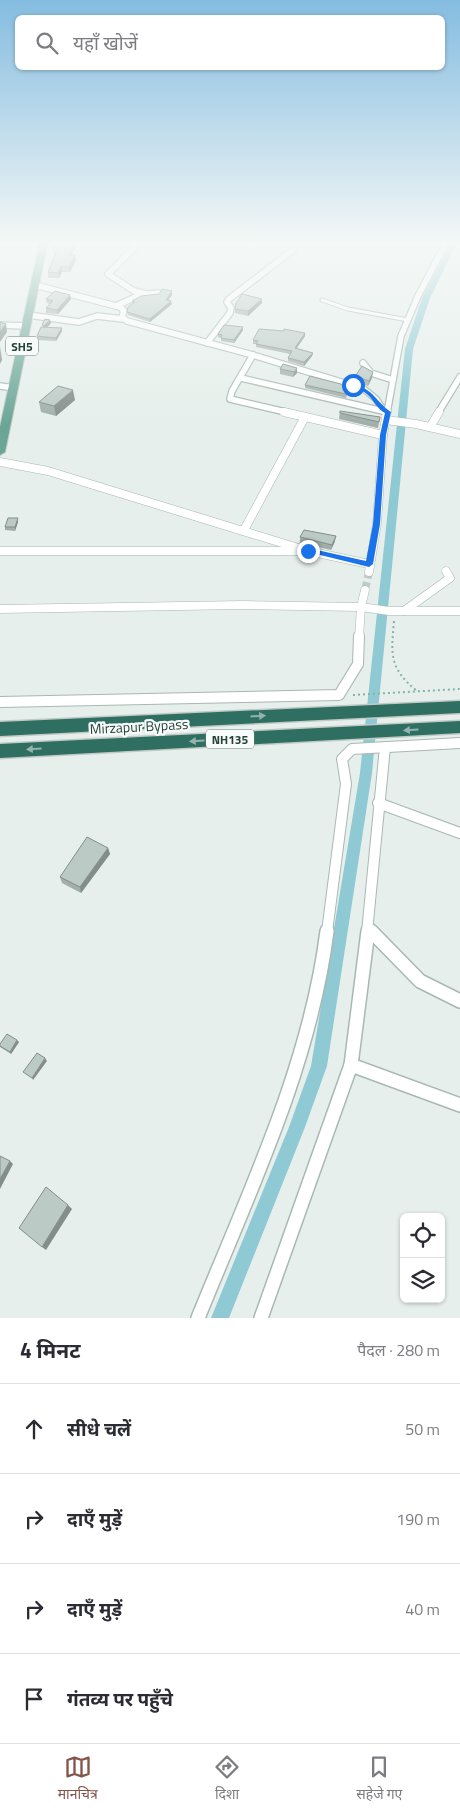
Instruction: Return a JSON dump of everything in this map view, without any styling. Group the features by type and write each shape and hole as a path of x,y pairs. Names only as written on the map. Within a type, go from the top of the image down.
{"highway":[{"name":"Mirzapur Bypass","path":"0,729 460,707"},
{"name":"Mirzapur Bypass","path":"0,751 460,727"}],"main road":[{"name":"SH5","path":"0,452 31,303"}],"street":[{"path":"103,303 122,308 123,319"},
{"path":"116,306 121,303"},
{"path":"207,343 230,313 231,308 227,303"},
{"path":"0,462 48,471 369,568 377,524 386,411 401,336 415,303"},
{"path":"28,315 79,322 97,316 123,319 253,355 260,359 364,389 386,411"},
{"path":"0,325 25,326"},
{"path":"253,355 232,391 230,399 383,435"},
{"path":"364,364 371,373 393,380"},
{"path":"430,427 460,377"},
{"path":"241,378 386,411"},
{"path":"0,386 14,388"},
{"path":"244,530 305,417"},
{"path":"386,420 416,424 460,434"},
{"path":"0,551 308,551"},
{"path":"396,611 450,578 446,572"},
{"path":"0,702 339,695 358,664 361,607 365,590"},
{"path":"0,609 232,605 361,607 373,610 396,611 460,611"},
{"path":"198,1318 285,1102 322,971 346,784 342,759 352,749 460,744"},
{"path":"261,1318 351,1064 368,928 378,803 385,746"},
{"path":"378,803 460,833"},
{"path":"368,928 420,981 460,1000"},
{"path":"351,1064 460,1105"}],"lane":[{"path":"329,303 348,309 408,320"}],"path":[{"path":"396,611 391,652 392,663 402,680 417,691"},
{"path":"365,694 460,689"}],"building":[{"path":"51,303 63,303 57,310 46,308"},
{"path":"134,303 169,303 150,319 127,312 128,307"},
{"path":"236,303 258,303 248,311 235,309"},
{"path":"45,319 50,320 44,326 42,325"},
{"path":"0,322 6,324 0,332"},
{"path":"224,325 243,327 234,340 221,338 222,335 218,334"},
{"path":"41,327 62,328 56,338 37,336"},
{"path":"259,329 284,331 284,329 305,333 295,348 313,353 304,362 288,358 292,351 256,344 258,341 253,340"},
{"path":"283,364 297,368 294,372 280,369"},
{"path":"362,366 373,372 369,381 353,375 356,375"},
{"path":"310,376 356,388 350,387 346,394 305,385"},
{"path":"58,386 73,390 54,406 39,402"},
{"path":"340,411 380,417 379,422 340,413"},
{"path":"8,518 18,518 15,527 5,527"},
{"path":"304,530 336,536 332,545 300,537"},
{"path":"87,837 108,848 80,887 60,877"},
{"path":"7,1034 17,1040 10,1052 0,1046"},
{"path":"37,1053 45,1058 32,1078 23,1072"},
{"path":"0,1156 10,1161 0,1179"},
{"path":"46,1187 68,1205 42,1247 19,1228"}],"waterway":[{"path":"220,1318 297,1127 319,1066 366,773 409,349 424,303"}],"tunnel":[{"path":"365,590 369,572"}],"route":[{"path":"308,551 369,564 377,524 383,435 388,412 384,410 370,393 353,385"}]}
